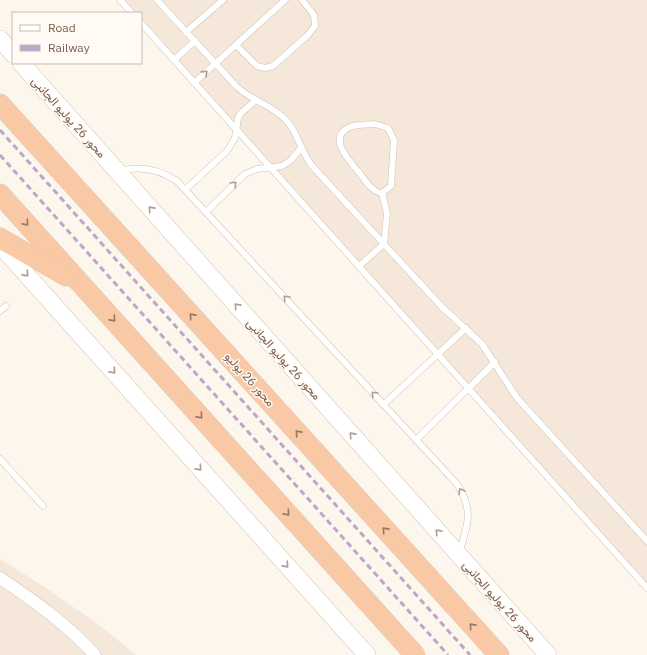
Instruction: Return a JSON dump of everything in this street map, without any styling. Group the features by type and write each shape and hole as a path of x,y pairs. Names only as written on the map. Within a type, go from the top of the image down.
{"highway":[{"name":"محور 26 يوليو","path":"0,104 499,655"},
{"path":"0,194 415,655"},
{"path":"0,238 83,286"}],"main road":[{"path":"0,39 12,53"},
{"name":"محور 26 يوليو الجانبى","path":"22,64 548,655"},
{"path":"0,245 367,655"}],"street":[{"path":"0,578 49,612 79,637 95,655"}],"lane":[{"path":"120,0 131,12"},
{"path":"186,32 223,0"},
{"path":"194,83 285,0"},
{"path":"236,45 257,66 265,68 273,66 308,35 314,26 314,15 302,0"},
{"path":"159,1 242,92 273,108 288,122 294,130 301,148 313,167 442,307 482,344 517,398 647,541"},
{"path":"142,24 647,588"},
{"path":"174,60 195,42"},
{"path":"186,189 228,151 241,113 256,100"},
{"path":"380,125 388,128 393,136 391,182 389,189 382,193 375,191 342,151 340,137 350,127 380,125"},
{"path":"206,212 245,174 257,169 270,168 287,163 301,148"},
{"path":"118,171 138,168 159,171 177,180 457,484 466,501 468,521 458,554"},
{"path":"359,266 384,244 386,213 382,193"},
{"path":"0,311 6,306"},
{"path":"383,404 466,328"},
{"path":"416,440 495,362"},
{"path":"0,459 43,506"}],"shaded area":[{"path":"117,0 647,0 647,590 142,28 142,12 127,12"},
{"path":"0,559 43,586 95,622 136,655 0,655"}],"railway":[{"path":"0,130 470,655"},
{"path":"0,155 448,655"}]}
